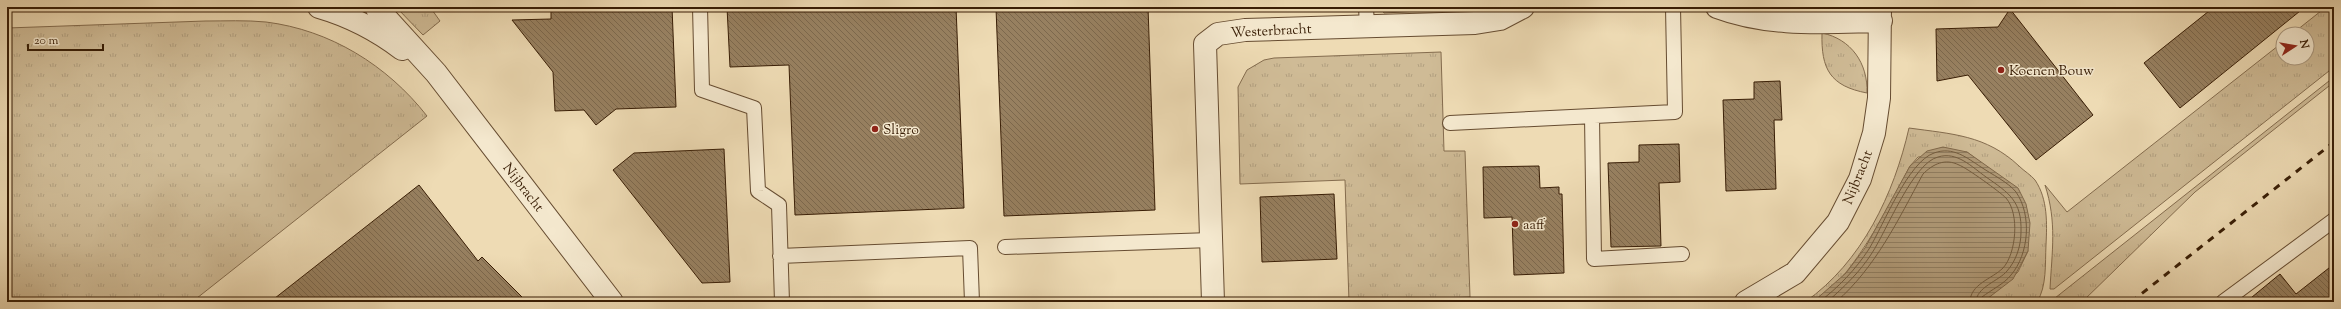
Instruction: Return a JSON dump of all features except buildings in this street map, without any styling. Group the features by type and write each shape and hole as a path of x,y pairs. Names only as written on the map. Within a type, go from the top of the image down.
{"street":[{"name":"Nijbracht","path":"319,7 340,13 381,34 436,73"},
{"name":"Nijbracht","path":"376,7 436,73 612,302"},
{"name":"Westerbracht","path":"1213,302 1205,44 1218,34 1367,16 1474,23 1500,19 1523,7"},
{"path":"1717,7 1753,18 1781,23 1880,14"},
{"name":"Nijbracht","path":"1746,302 1795,273 1838,222 1860,179 1874,133 1878,105 1880,14"}],"lane":[{"path":"700,7 702,90 754,108 758,191 779,205 782,302"},
{"path":"1450,123 1675,112 1674,7"},
{"path":"1592,116 1594,259 1682,254"},
{"path":"2223,302 2334,220"},
{"path":"1005,247 1211,240"},
{"path":"780,256 970,248 972,302"}],"green space":[{"path":"396,7 430,7 440,21 423,35"},
{"path":"1380,7 1496,7 1384,13"},
{"path":"2326,7 2334,7 2334,67 2054,289 2050,289 2053,237 2049,199 2045,185 2067,212 2275,48 2275,66 2315,66 2315,26 2302,26"},
{"path":"205,21 266,22 290,26 335,42 356,53 394,81 427,116 192,302 7,302 7,28"},
{"path":"1822,33 1841,41 1856,54 1861,62 1867,82 1867,93 1844,86 1830,74 1823,57"},
{"path":"1441,52 1444,151 1465,151 1470,297 1349,302 1345,180 1240,184 1238,87 1247,70 1264,60 1274,58"},
{"path":"2334,77 2334,82 2195,192 2082,302 2050,302"},
{"path":"1909,128 1954,134 1981,142 2007,156 2035,180 2044,203 2047,229 2044,282 2037,302 1983,302 2018,272 2028,251 1979,161 1967,152 1918,157 1910,166 1880,222 1850,267 1835,285 1819,297 1805,302 1825,286 1843,267 1859,247 1873,225 1885,202 1903,153"}],"water":[{"path":"1943,147 1967,152 2018,188 2026,204 2030,223 2028,251 2013,279 1983,302 1813,302 1846,273 1865,248 1910,166 1927,151"}],"railway":[{"path":"2131,302 2334,142"}],"place":[{"name":"Koenen Bouw","path":"2001,70"},
{"name":"Sligro","path":"875,129"},
{"name":"aaff","path":"1515,224"}]}
